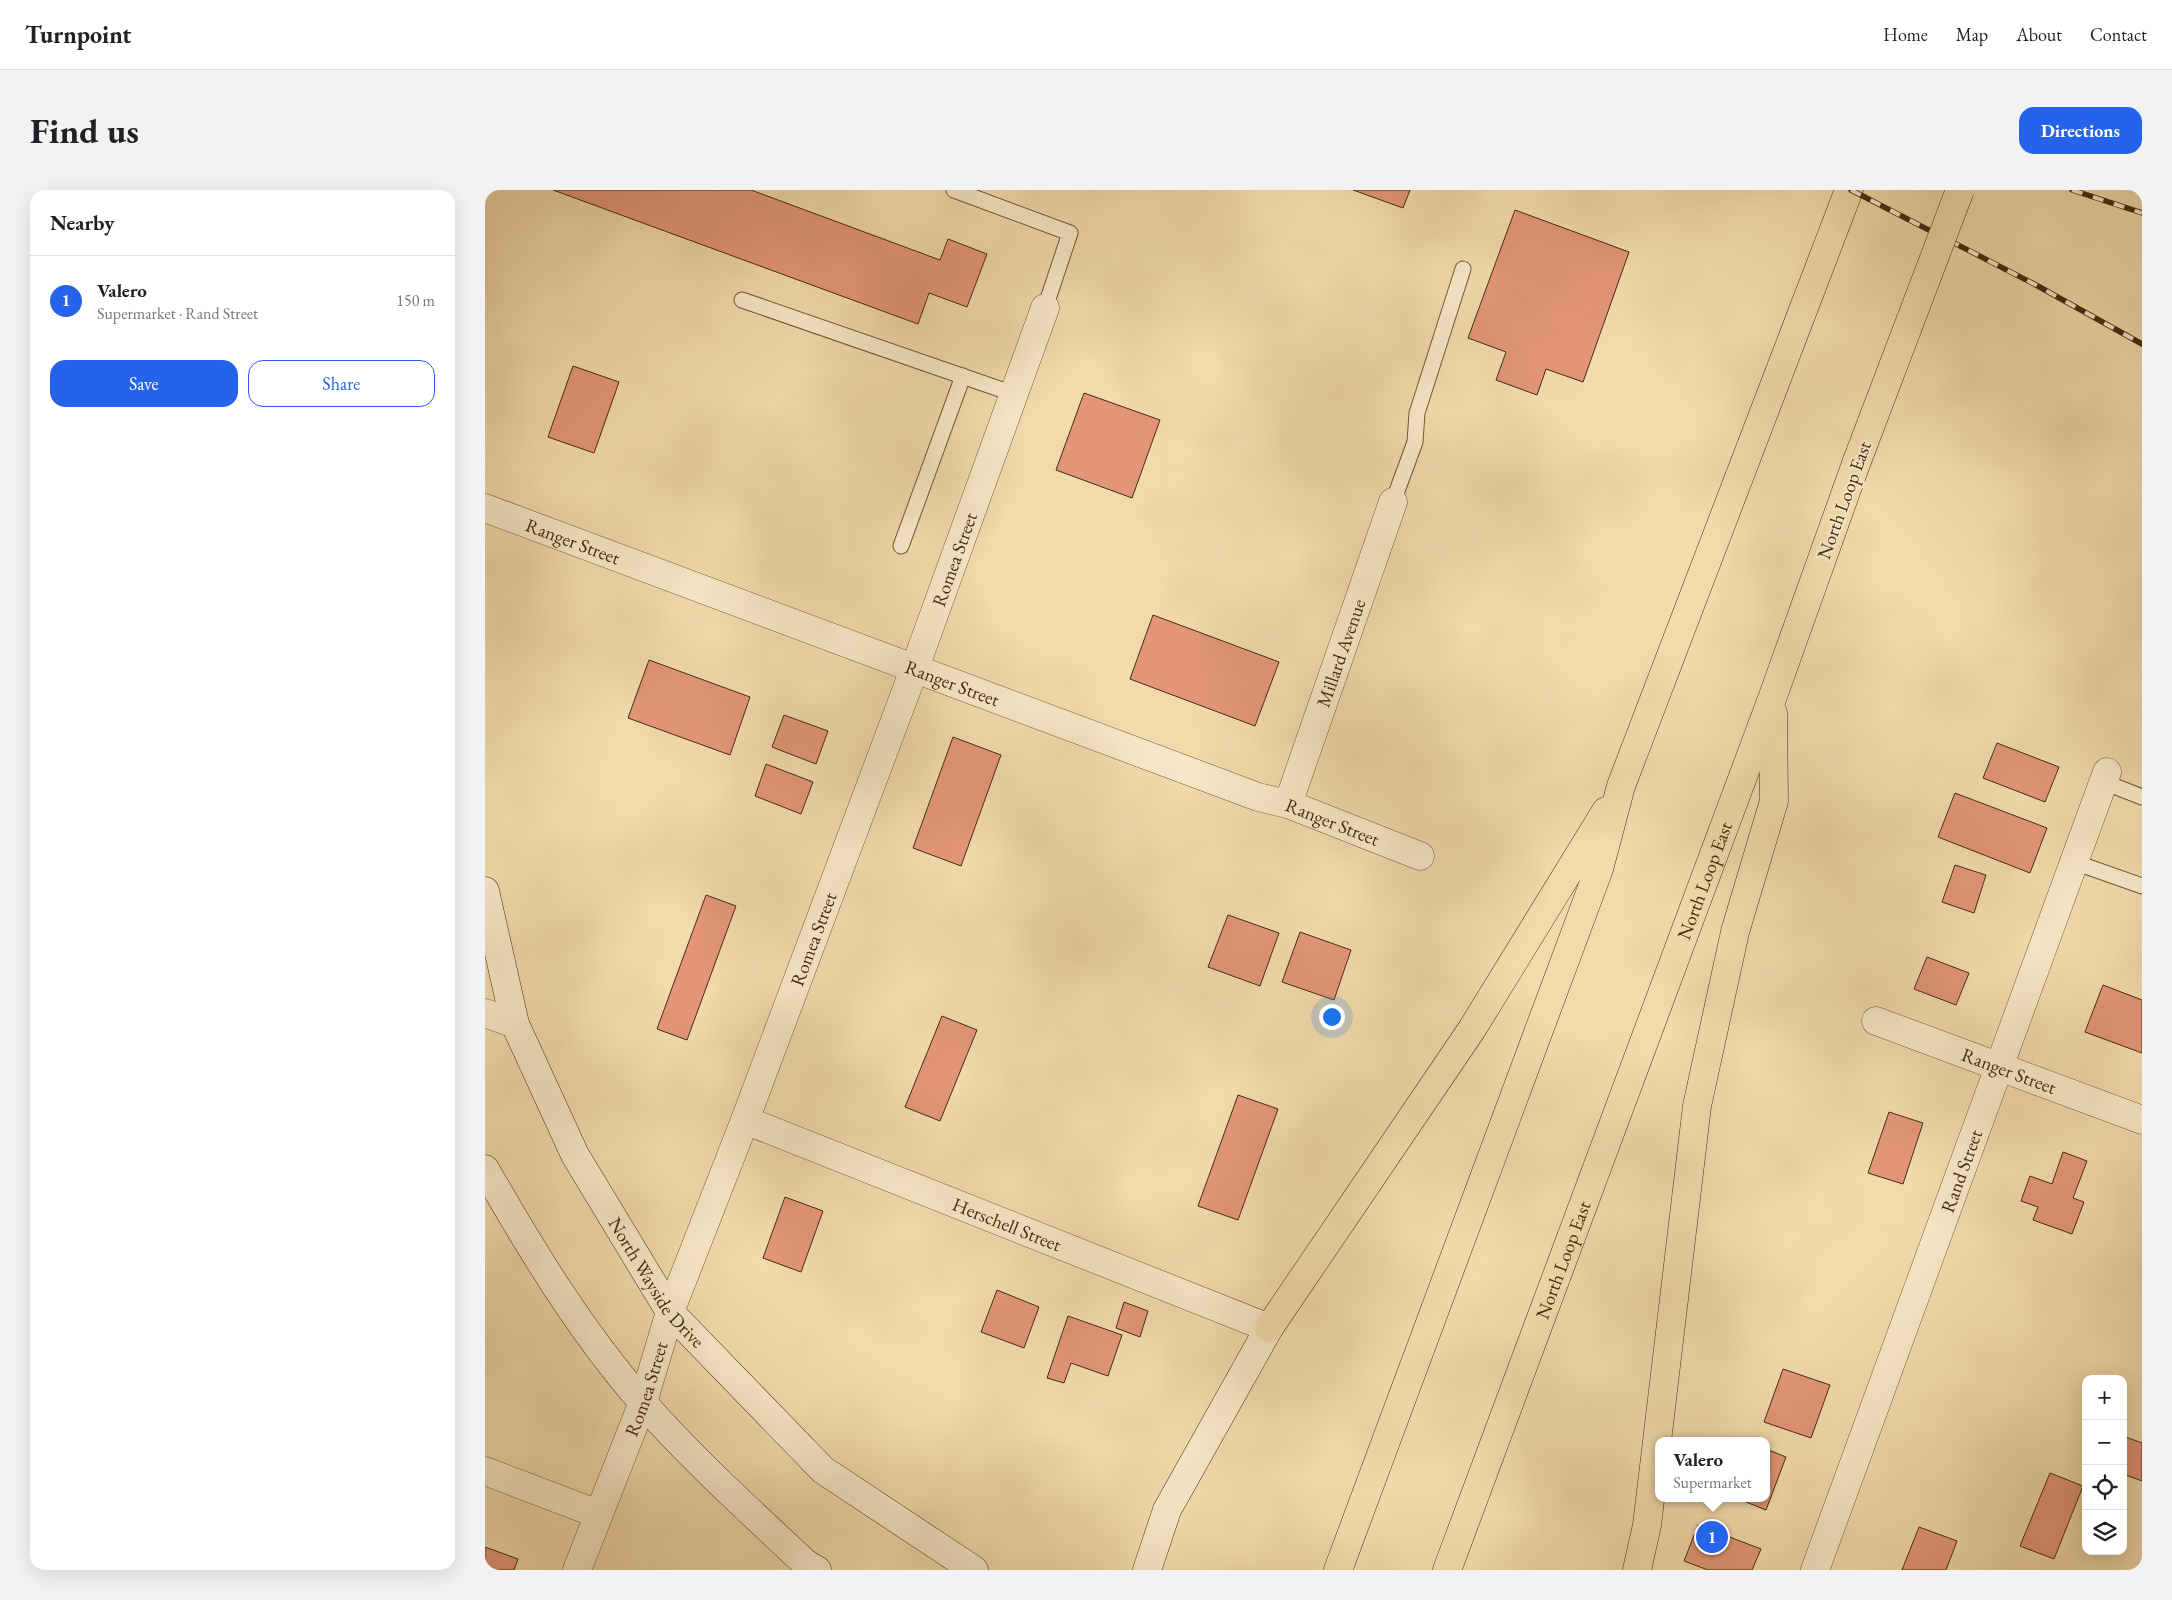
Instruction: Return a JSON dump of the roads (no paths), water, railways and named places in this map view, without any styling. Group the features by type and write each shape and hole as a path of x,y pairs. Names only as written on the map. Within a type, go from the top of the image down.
{"highway":[{"path":"1338,1570 1599,869 1621,786 1849,190"},
{"name":"North Loop East","path":"1447,1570 1773,696 1857,461 1960,190"},
{"path":"1658,1437 1697,1106 1735,932 1774,801 1773,696"},
{"path":"1269,1328 1472,1029 1621,786"},
{"path":"1637,1570 1647,1525 1655,1458"}],"street":[{"name":"Romea Street","path":"577,1570 643,1402 670,1312 745,1120 914,670 1045,308"},
{"name":"Millard Avenue","path":"1288,804 1393,502"},
{"name":"Ranger Street","path":"485,508 1257,797 1288,804 1420,856"},
{"name":"Rand Street","path":"1815,1570 2105,777"},
{"name":"North Wayside Drive","path":"485,891 515,1024 575,1155 670,1312 823,1470 974,1570"},
{"path":"485,1013 515,1024"},
{"name":"Ranger Street","path":"1876,1021 2142,1120"},
{"name":"Herschell Street","path":"745,1120 1269,1328"},
{"path":"485,1169 534,1254 587,1332 643,1402 692,1457 805,1563 817,1570"},
{"path":"1147,1570 1167,1510 1269,1328"},
{"path":"485,1471 598,1514"}],"lane":[{"path":"954,190 1070,233 1045,308"},
{"path":"1393,502 1415,442 1417,413 1463,269"},
{"path":"742,300 1014,394"},
{"path":"901,546 963,376"},
{"path":"2105,777 2142,797"},
{"path":"2075,862 2142,886"}],"railway":[{"path":"1851,190 2036,285 2142,344"},
{"path":"2072,190 2142,213"}],"place":[{"name":"Valero","path":"1712,1537"}]}
